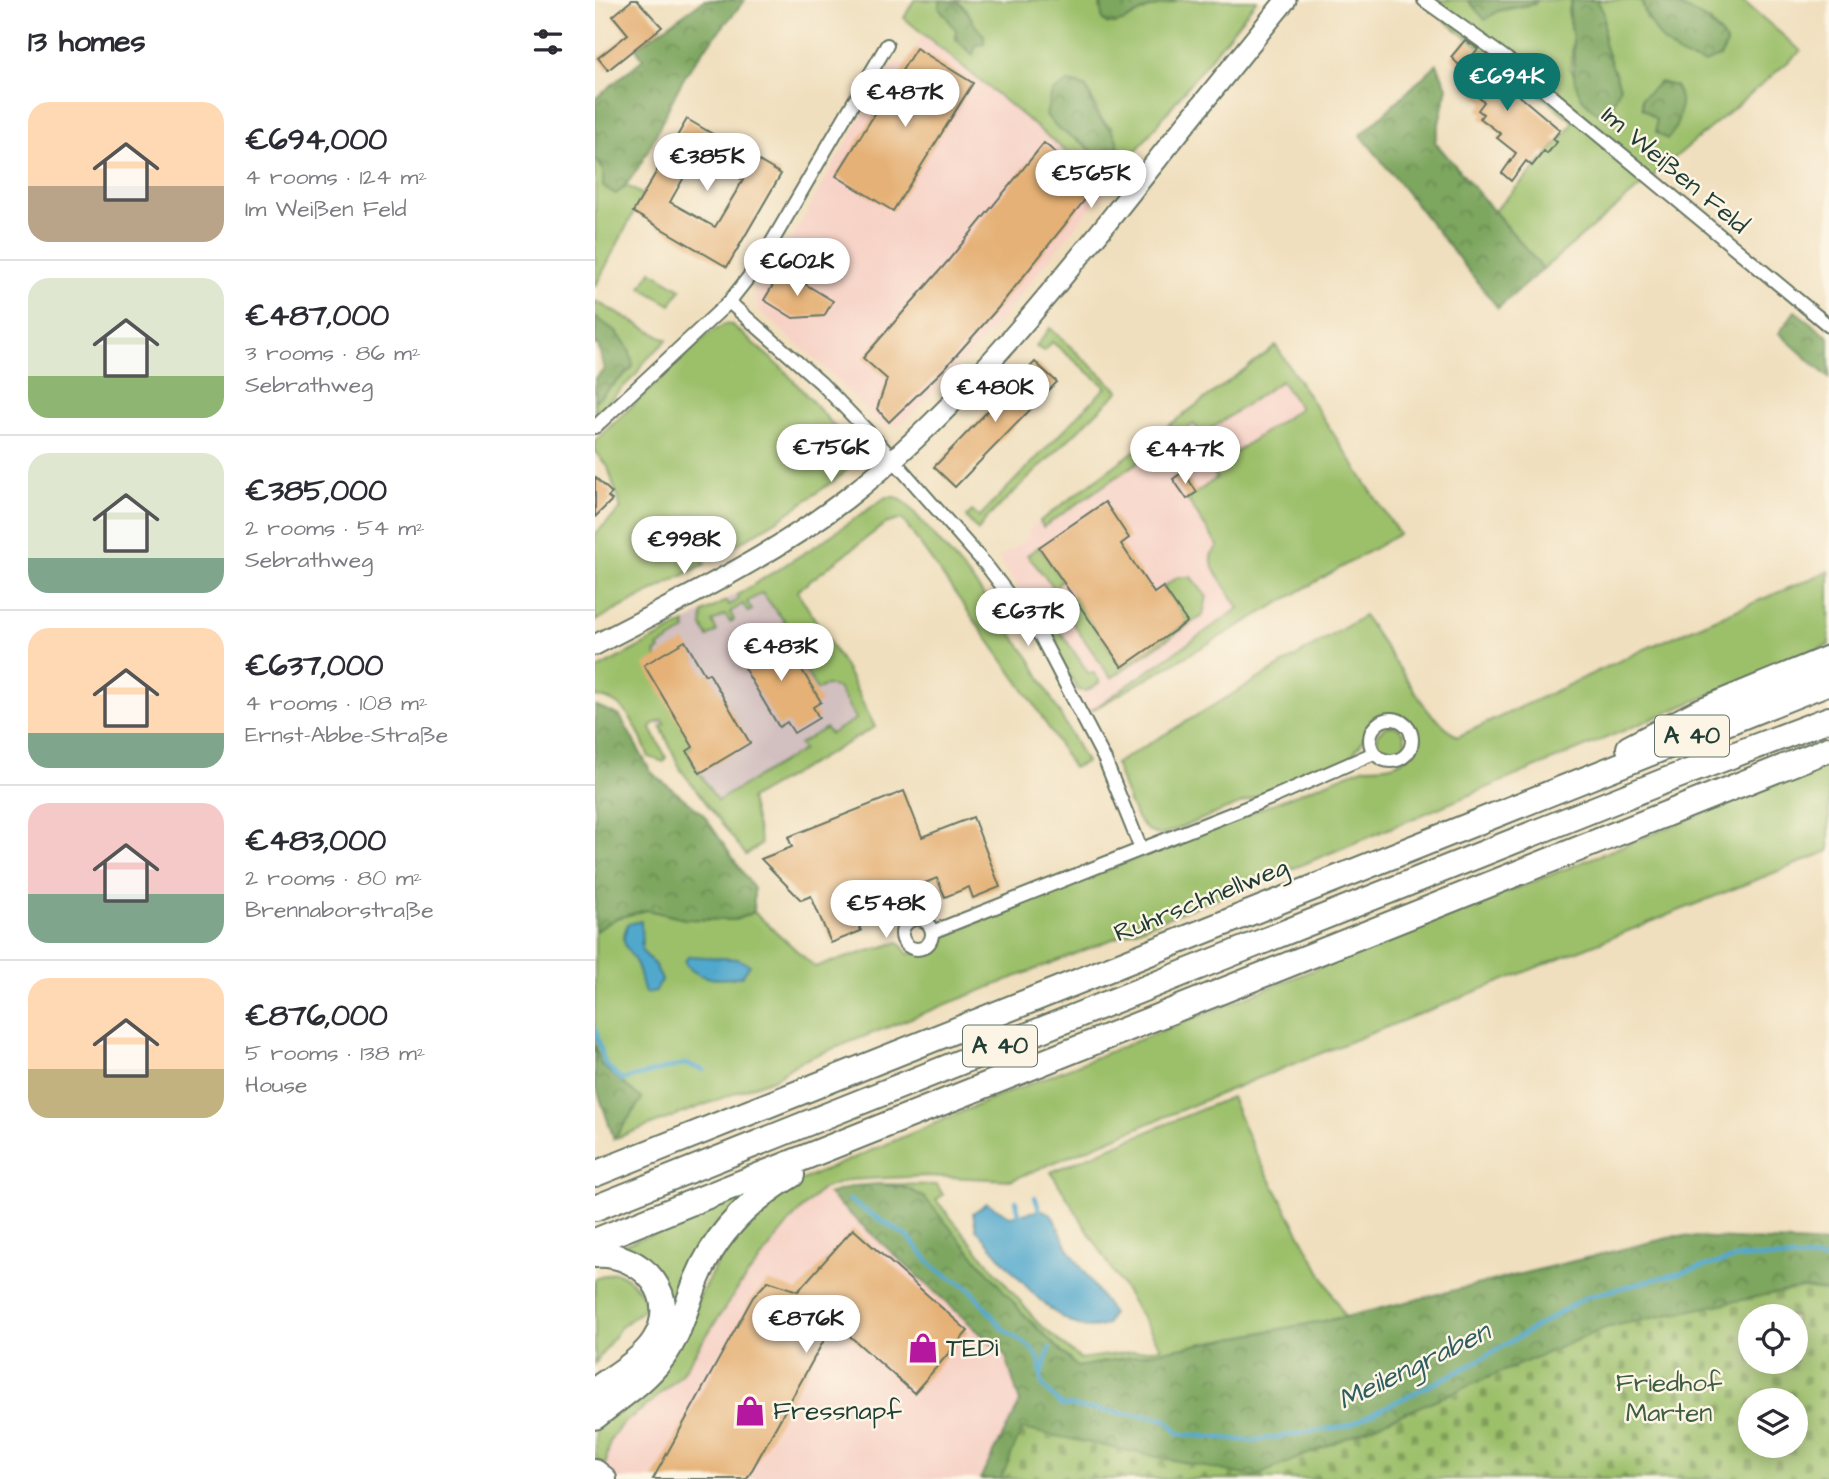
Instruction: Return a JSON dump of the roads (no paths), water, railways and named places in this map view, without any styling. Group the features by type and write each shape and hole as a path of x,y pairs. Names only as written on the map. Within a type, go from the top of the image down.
{"highway":[{"path":"1556,791 1640,741 1700,711 1829,659"},
{"name":"Ruhrschnellweg","path":"595,1174 1829,682"},
{"name":"A 40","path":"595,1208 1654,785 1829,719"},
{"path":"595,1241 669,1209 835,1147 1829,749"},
{"path":"596,1410 641,1382 663,1358 678,1333 704,1262 727,1227 769,1189 835,1147"},
{"path":"595,1255 617,1255 641,1265 658,1291 662,1319 653,1342 596,1410"},
{"path":"595,1472 604,1479"}],"main road":[{"path":"595,645 707,587 781,544 844,500 894,459 961,397 1017,334 1286,0"}],"street":[{"name":"Im Weißen Feld","path":"1424,0 1507,59 1829,326"},
{"path":"595,427 729,302 766,254 887,46"},
{"path":"729,302 821,383 894,459 986,565 1041,637 1105,760 1141,849"},
{"path":"932,932 1349,766 1374,753"}],"water":[{"path":"641,921 642,951 655,965 662,980 656,991 645,993 637,965 624,941 628,924"},
{"path":"689,956 738,959 750,965 742,976 710,978 689,968 684,962"},
{"path":"987,1203 1010,1216 1043,1210 1052,1215 1068,1248 1112,1313 1107,1324 1090,1328 1072,1323 1035,1296 976,1229 973,1213"}],"waterway":[{"path":"595,1028 605,1064 622,1080 685,1064 704,1070"},
{"path":"1035,1197 1042,1216"},
{"name":"Meilengraben","path":"849,1200 908,1237 935,1268 970,1289 1003,1329 1030,1347 1039,1359 1042,1385 1061,1405 1166,1419 1179,1434 1252,1441 1347,1426 1473,1364 1586,1297 1741,1257 1829,1259"},
{"path":"1016,1201 1020,1218"},
{"path":"1042,1373 1050,1348"}],"place":[{"name":"TEDi","path":"923,1348"},
{"name":"Fressnapf","path":"750,1411"}],"park label":[{"name":"Friedhof Marten","path":"1669,1398"}]}
